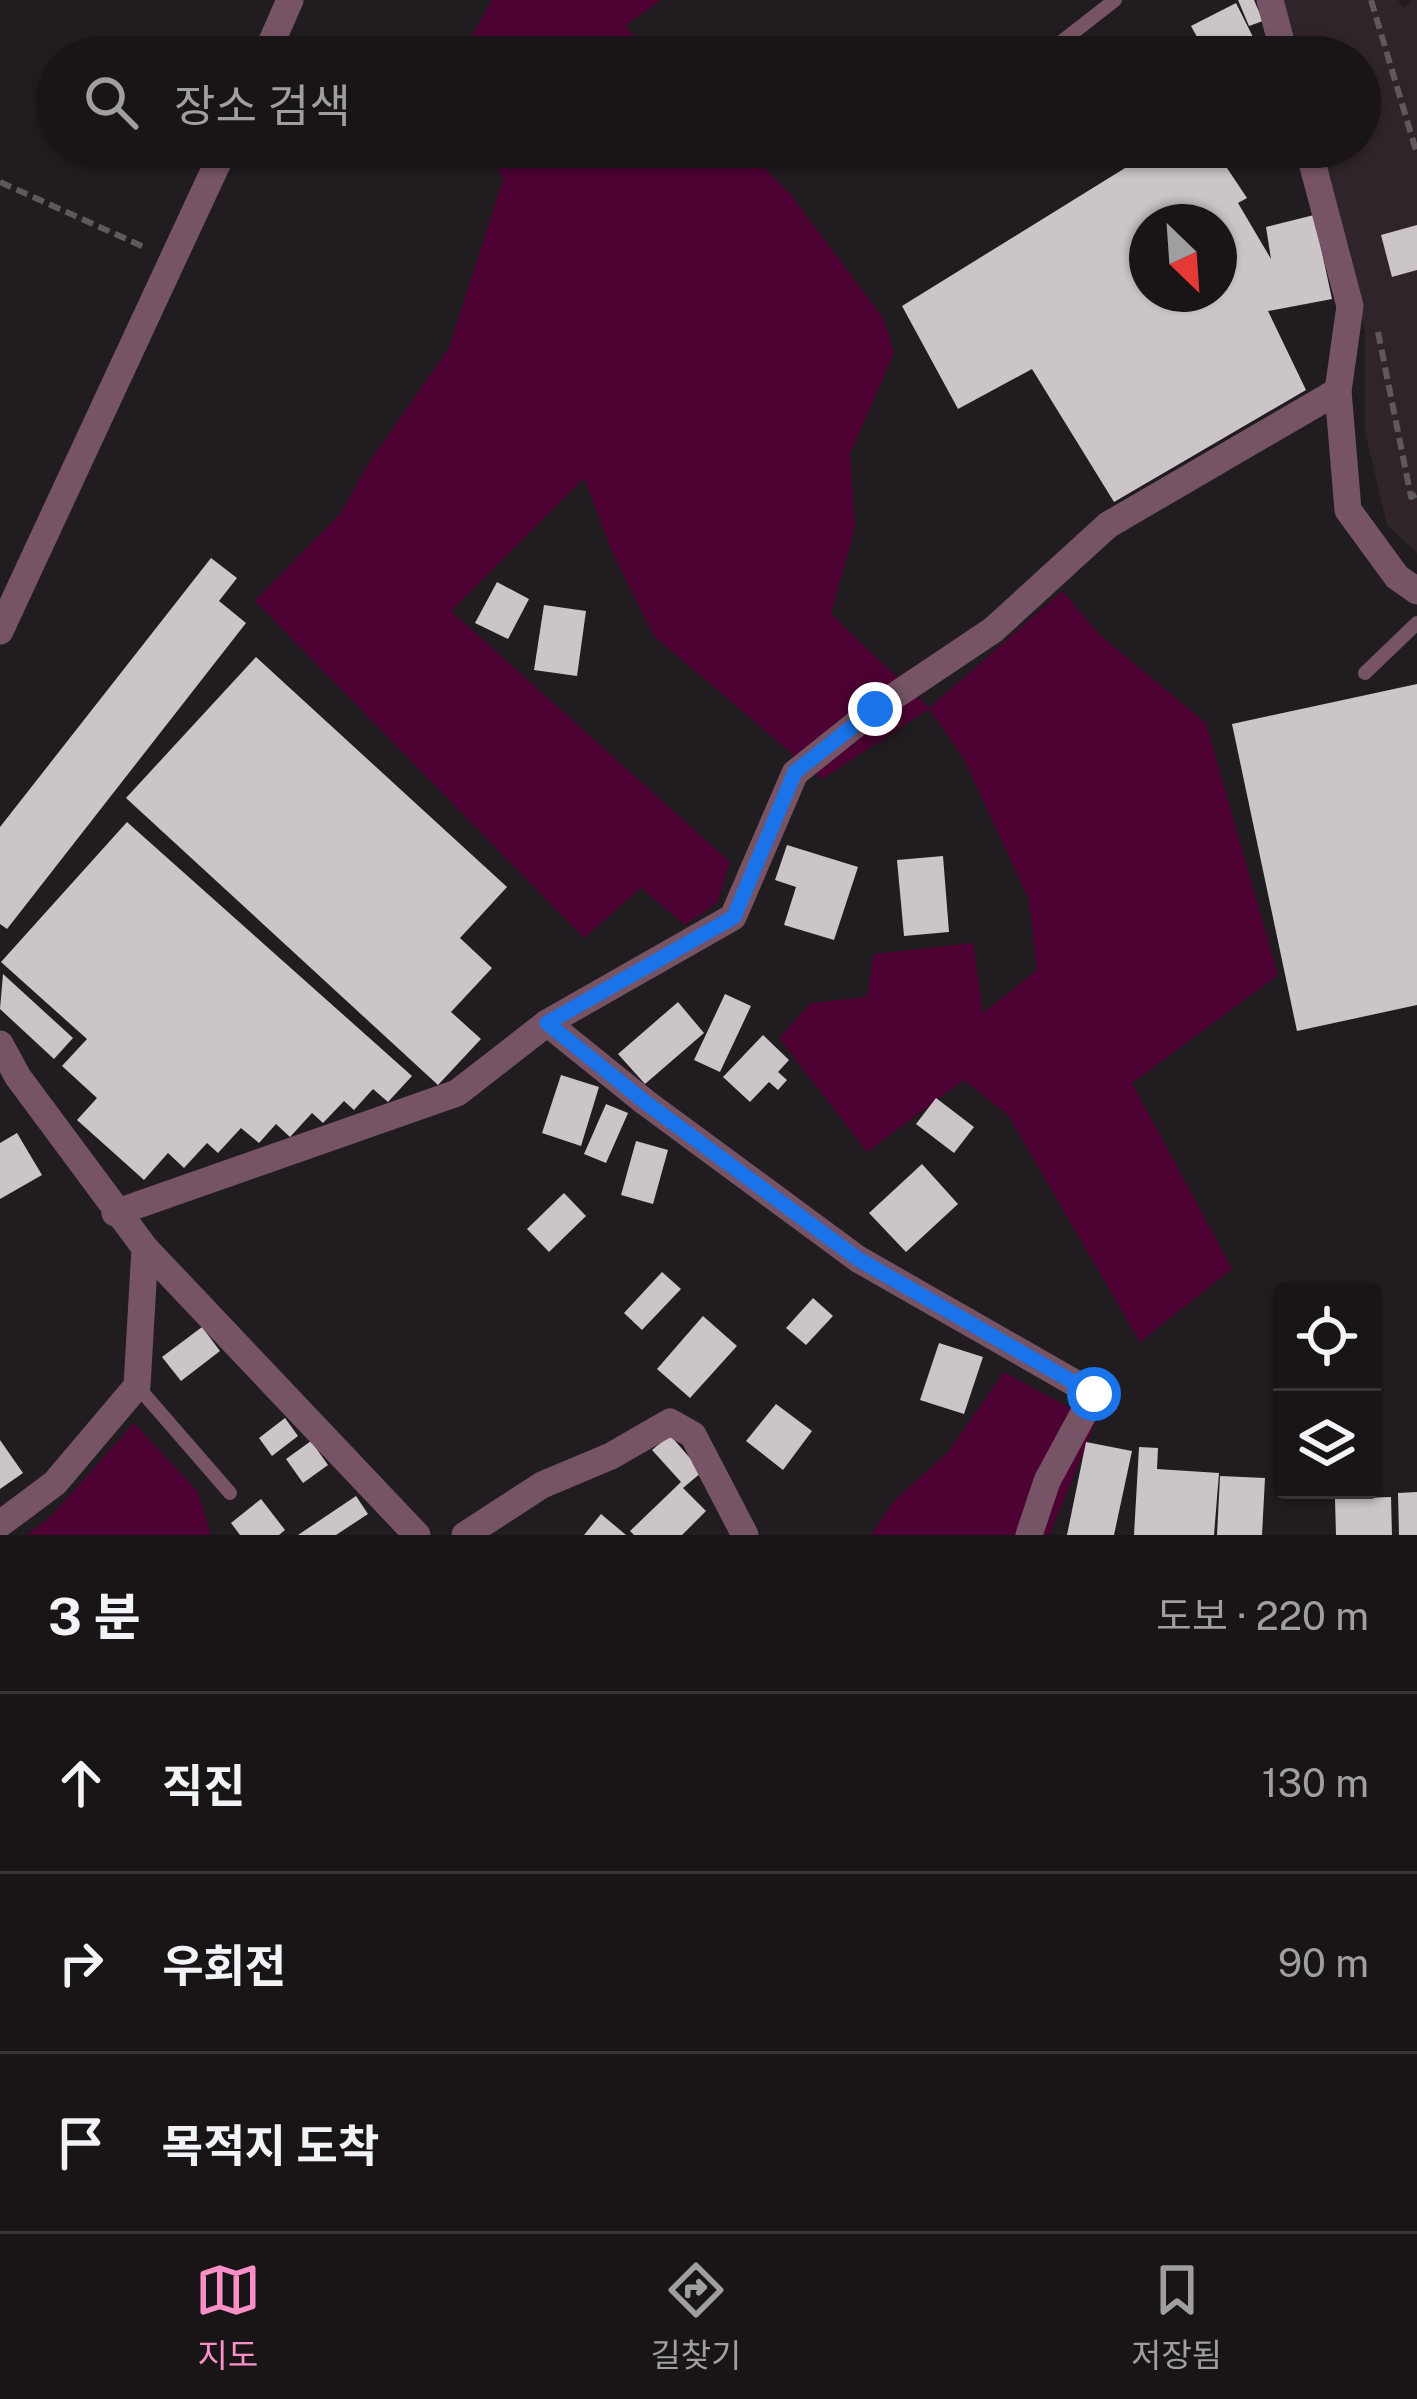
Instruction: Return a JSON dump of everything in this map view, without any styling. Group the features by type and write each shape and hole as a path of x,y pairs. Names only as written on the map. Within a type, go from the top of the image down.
{"street":[{"path":"274,36 290,0"},
{"path":"1270,0 1279,36"},
{"path":"0,631 216,168"},
{"path":"1314,168 1350,306 1338,392 1348,510 1397,578 1417,591"},
{"path":"115,1213 457,1093 547,1023 734,917 795,772 875,709 993,630 1108,525 1338,392"},
{"path":"547,1023 645,1102 858,1259 1094,1394 1047,1480 1029,1535"},
{"path":"0,1044 18,1077 115,1213 417,1535"},
{"path":"0,1523 55,1483 136,1386 145,1248"},
{"path":"465,1535 542,1485 611,1456 670,1422 693,1436 745,1535"}],"lane":[{"path":"1069,36 1115,0"},
{"path":"1365,673 1417,623"},
{"path":"136,1386 230,1493"}],"path":[{"path":"1371,0 1417,154"},
{"path":"0,182 174,264"}],"shaded area":[{"path":"492,0 661,0 625,26 635,36 472,36"},
{"path":"1284,0 1398,0 1403,8 1417,0 1417,553 1387,525 1365,432 1365,330 1323,168 1381,168 1381,36 1292,36"},
{"path":"498,168 765,168 790,194 883,318 894,353 850,454 855,528 831,614 929,708 1062,591 1101,636 1206,723 1278,975 1132,1083 1232,1269 1140,1342 1008,1115 964,1080 867,1152 779,1038 811,1003 867,997 874,954 973,943 983,1013 1037,970 1029,900 963,757 929,709 822,779 654,636 614,556 584,478 451,611 730,862 717,903 685,925 641,888 584,938 255,601 340,514 370,461 449,348 503,179"},
{"path":"1004,1372 1096,1422 1049,1535 871,1535 895,1500 948,1452"},
{"path":"134,1423 198,1492 211,1535 26,1535 48,1519"}],"building":[{"path":"1238,0 1254,0 1263,21 1249,26"},
{"path":"1236,3 1252,36 1196,36 1191,26"},
{"path":"1125,168 1227,168 1247,198 1238,203 1271,259 1266,227 1314,215 1332,299 1268,311 1306,390 1114,502 1032,369 958,409 902,306"},
{"path":"1417,225 1417,270 1392,277 1381,235"},
{"path":"211,558 237,578 219,601 246,623 7,929 0,924 0,827"},
{"path":"497,582 529,599 508,639 475,623"},
{"path":"544,605 586,611 577,676 534,670"},
{"path":"256,657 507,887 460,938 492,968 451,1012 481,1039 438,1085 126,798"},
{"path":"1417,684 1417,1005 1297,1031 1232,724"},
{"path":"127,822 412,1076 388,1102 373,1089 354,1110 344,1101 323,1123 312,1113 290,1137 276,1124 259,1143 241,1128 218,1153 207,1143 184,1168 168,1153 144,1180 77,1120 97,1098 62,1066 87,1039 1,962"},
{"path":"787,845 858,867 834,940 784,925 796,887 775,880"},
{"path":"943,856 949,932 904,936 897,860"},
{"path":"3,974 73,1038 54,1059 0,1009"},
{"path":"725,994 751,1006 720,1072 694,1060"},
{"path":"678,1002 704,1033 645,1084 618,1054"},
{"path":"763,1035 789,1060 778,1072 787,1080 778,1090 769,1082 750,1102 723,1077"},
{"path":"561,1075 599,1087 581,1146 542,1133"},
{"path":"936,1098 974,1127 954,1153 916,1124"},
{"path":"606,1104 628,1113 606,1163 584,1154"},
{"path":"17,1133 42,1175 0,1199 0,1143"},
{"path":"636,1141 668,1150 653,1204 621,1195"},
{"path":"922,1164 958,1204 906,1252 869,1213"},
{"path":"564,1193 586,1216 549,1252 527,1229"},
{"path":"662,1272 681,1289 642,1330 624,1313"},
{"path":"813,1298 833,1316 806,1345 786,1328"},
{"path":"703,1316 737,1346 690,1398 657,1369"},
{"path":"202,1327 220,1351 181,1381 162,1357"},
{"path":"939,1343 983,1357 964,1414 920,1400"},
{"path":"776,1404 812,1431 783,1470 746,1441"},
{"path":"285,1418 298,1436 272,1456 259,1438"},
{"path":"670,1435 702,1472 683,1488 706,1511 682,1535 634,1535 630,1531 681,1482 652,1450"},
{"path":"0,1440 23,1473 0,1489"},
{"path":"311,1441 328,1465 303,1483 286,1459"},
{"path":"1086,1442 1132,1451 1114,1535 1067,1535"},
{"path":"1139,1447 1158,1448 1157,1469 1219,1473 1214,1535 1134,1535"},
{"path":"1220,1476 1265,1478 1262,1535 1217,1535"},
{"path":"1417,1492 1417,1535 1399,1535 1398,1493"},
{"path":"356,1496 368,1514 336,1535 298,1535"},
{"path":"1391,1497 1392,1535 1336,1535 1335,1499"},
{"path":"261,1499 285,1530 279,1535 240,1535 231,1523"},
{"path":"601,1514 626,1535 584,1535"}],"route":[{"path":"875,709 795,772 734,917 547,1023 645,1102 858,1259 1094,1394"}]}
